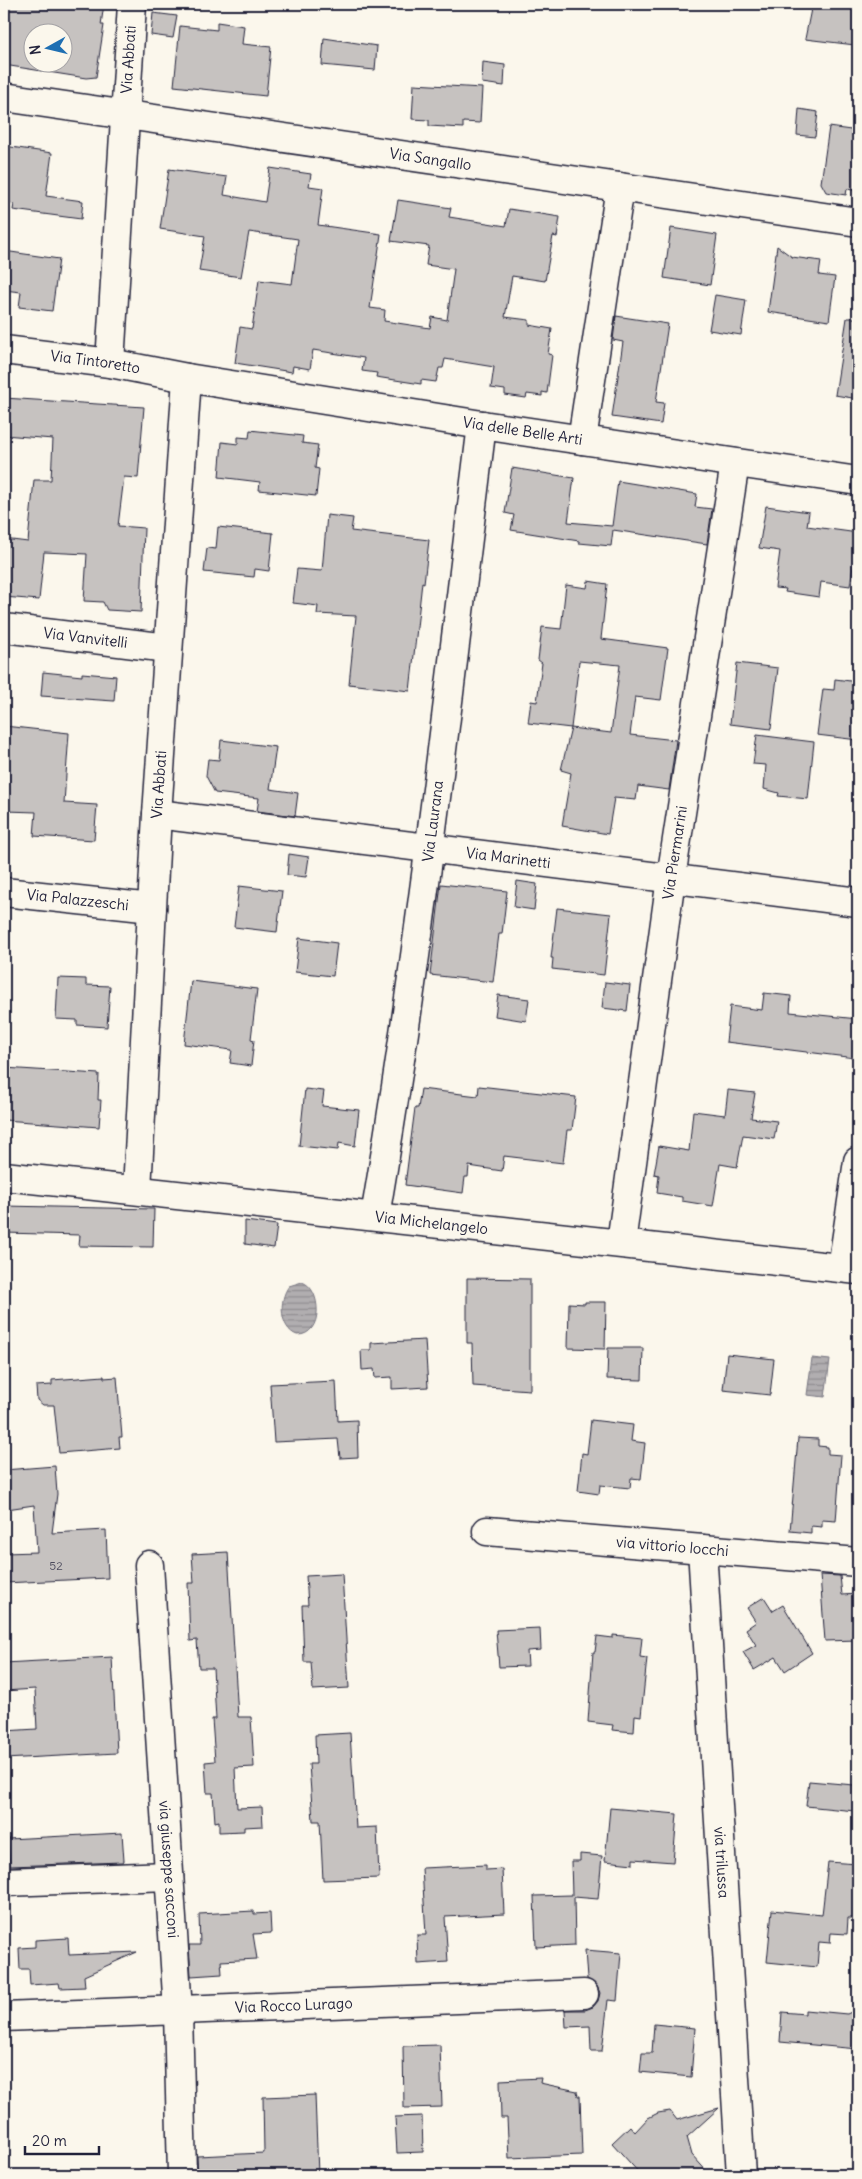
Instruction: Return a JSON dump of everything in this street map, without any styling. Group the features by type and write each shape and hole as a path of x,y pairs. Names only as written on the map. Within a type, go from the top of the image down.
{"street":[{"name":"Via Abbati","path":"110,363 132,4"},
{"name":"Via Sangallo","path":"4,97 858,222"},
{"path":"582,440 620,187"},
{"name":"Via Tintoretto","path":"4,350 110,363 187,378"},
{"name":"Via Abbati","path":"137,1190 157,814 187,378"},
{"name":"Via delle Belle Arti","path":"187,378 482,425 858,481"},
{"name":"Via Laurana","path":"375,1216 393,1110 430,847 482,425"},
{"name":"Via Piermarini","path":"622,1243 671,878 735,463"},
{"name":"Via Vanvitelli","path":"4,628 168,648"},
{"name":"Via Marinetti","path":"157,814 858,902"},
{"name":"Via Palazzeschi","path":"4,892 152,908"},
{"path":"850,1269 858,1161"},
{"name":"Via Michelangelo","path":"4,1176 850,1269"},
{"name":"via vittorio locchi","path":"488,1531 858,1562"},
{"name":"via trilussa","path":"702,1549 741,2175"},
{"name":"via giuseppe sacconi","path":"149,1565 178,2011 182,2175"},
{"path":"4,1882 169,1876"},
{"name":"Via Rocco Lurago","path":"4,2017 584,1994"}],"shaded area":[{"path":"302,1282 309,1286 313,1293 317,1311 316,1320 312,1328 306,1333 297,1335 287,1327 284,1321 282,1306 285,1292 289,1286"},
{"path":"812,1358 830,1360 825,1397 807,1395"}],"building":[{"path":"7,4 104,4 101,25 104,25 96,77 86,78 48,72 72,72 72,22 22,22 22,68 4,65 4,25"},
{"path":"812,4 858,4 855,45 805,39"},
{"path":"153,13 177,16 173,38 151,35"},
{"path":"217,22 244,26 242,44 271,47 266,96 174,86 180,26 217,30"},
{"path":"324,38 377,46 375,70 322,65"},
{"path":"483,62 505,65 504,86 482,83"},
{"path":"414,84 482,88 480,123 463,122 463,128 429,126 429,120 412,119"},
{"path":"799,109 818,112 815,137 797,135"},
{"path":"829,127 858,131 858,191 847,189 846,195 826,192 821,183"},
{"path":"4,146 52,153 46,196 83,201 81,219 13,210 14,204 4,202"},
{"path":"270,168 311,174 309,186 323,188 318,225 381,234 370,308 385,310 384,321 430,328 432,317 447,320 454,269 426,265 429,246 391,241 398,200 451,208 449,217 506,226 509,209 560,217 557,237 553,236 545,281 512,276 505,317 529,320 529,325 552,329 548,354 552,355 547,393 542,392 542,396 527,394 526,398 505,395 505,390 491,388 494,367 445,359 443,368 439,368 436,382 421,380 421,384 376,377 377,373 362,371 364,358 313,350 310,369 293,366 292,372 235,363 240,327 252,329 259,280 292,284 298,239 249,232 241,277 199,271 205,236 160,229 169,169 227,177 224,195 265,202"},
{"path":"671,228 717,235 710,285 664,278"},
{"path":"777,246 792,257 821,261 819,275 835,277 829,321 768,312"},
{"path":"4,251 59,259 52,311 19,307 21,292 4,290"},
{"path":"715,295 746,300 741,335 709,330"},
{"path":"616,316 668,324 656,402 664,403 661,424 612,417 623,342 613,340"},
{"path":"847,318 858,318 858,399 835,395"},
{"path":"4,398 144,407 138,478 124,477 118,526 144,528 141,612 107,610 103,602 84,601 87,554 44,552 39,600 4,597 4,539 28,542 34,480 51,480 53,439 4,435"},
{"path":"250,430 303,436 302,443 318,445 315,468 319,469 316,496 259,490 260,482 219,477 222,442 238,444 238,437 249,438"},
{"path":"512,468 574,478 568,522 612,526 618,481 697,494 695,507 712,509 707,544 613,530 611,546 579,543 579,541 511,530 514,515 505,513"},
{"path":"766,506 809,512 807,526 858,533 850,586 821,582 819,597 785,592 786,589 775,588 780,551 759,548"},
{"path":"327,515 353,518 351,531 429,540 424,583 422,582 410,691 349,684 356,616 317,614 318,606 293,603 297,569 322,571"},
{"path":"218,527 273,533 269,571 255,569 254,577 204,572 207,548 216,549"},
{"path":"588,581 607,584 601,639 668,648 661,700 635,697 630,735 676,740 669,790 638,786 636,800 614,798 608,834 562,826 571,773 561,770 571,728 528,723 531,701 537,702 542,663 538,660 542,627 561,629 566,585 587,588","holes":["579,661 620,665 611,733 571,728"]},
{"path":"737,663 778,668 771,729 730,724"},
{"path":"43,672 82,676 82,673 116,676 114,701 41,696"},
{"path":"835,679 858,682 858,740 817,735 823,689 834,690"},
{"path":"4,726 69,733 64,803 97,805 94,840 34,836 36,812 6,811 8,782 4,782"},
{"path":"757,735 814,742 808,799 778,796 779,793 764,789 766,765 753,764"},
{"path":"221,740 276,747 270,789 298,793 295,816 257,811 259,798 215,793 206,776 208,759 219,760"},
{"path":"289,854 309,857 306,877 287,875"},
{"path":"517,881 537,884 534,910 514,907"},
{"path":"441,884 507,891 502,934 499,934 493,982 430,975"},
{"path":"239,886 282,891 277,932 234,927"},
{"path":"557,908 611,914 604,975 552,969 553,958 551,958"},
{"path":"299,938 337,943 333,976 295,972"},
{"path":"58,978 86,979 86,985 110,986 107,1027 77,1025 77,1020 56,1019"},
{"path":"191,981 257,989 251,1039 254,1040 251,1066 230,1063 232,1050 184,1044"},
{"path":"605,982 630,985 627,1011 602,1008"},
{"path":"764,993 791,996 790,1012 858,1019 858,1040 855,1058 726,1042 730,1006 762,1010"},
{"path":"498,995 529,999 526,1021 495,1016"},
{"path":"4,1068 99,1074 98,1100 101,1100 99,1127 4,1120"},
{"path":"479,1086 576,1097 572,1130 567,1130 563,1163 504,1156 502,1171 469,1166 468,1177 465,1177 463,1193 405,1185 415,1108 418,1108 421,1089 478,1096"},
{"path":"305,1089 324,1091 322,1106 359,1110 355,1146 339,1143 338,1150 299,1146"},
{"path":"728,1090 755,1093 751,1118 777,1121 774,1139 743,1135 737,1167 720,1164 713,1206 682,1201 682,1197 657,1193 659,1175 654,1174 659,1146 689,1151 693,1111 725,1115"},
{"path":"4,1206 154,1209 153,1247 79,1246 80,1235 4,1233"},
{"path":"245,1221 277,1225 274,1248 245,1244"},
{"path":"467,1278 530,1279 530,1390 473,1386 472,1343 467,1343"},
{"path":"585,1302 606,1302 605,1349 568,1348 569,1303 585,1304"},
{"path":"425,1340 428,1387 392,1389 392,1377 375,1378 374,1369 362,1370 361,1350 371,1350 371,1343"},
{"path":"608,1348 643,1348 642,1380 607,1379"},
{"path":"727,1354 774,1359 770,1395 723,1390"},
{"path":"104,1376 104,1378 117,1377 122,1437 119,1437 120,1448 59,1453 54,1405 43,1405 37,1400 36,1386 52,1385 52,1380"},
{"path":"336,1381 338,1421 357,1420 358,1457 340,1458 338,1439 274,1442 270,1384"},
{"path":"591,1420 633,1425 631,1441 645,1443 641,1479 631,1478 630,1488 600,1485 599,1494 578,1491 582,1453 587,1454"},
{"path":"798,1438 818,1439 818,1446 828,1447 828,1454 841,1455 836,1521 822,1520 822,1527 811,1526 811,1533 790,1531"},
{"path":"55,1466 57,1494 52,1533 106,1530 108,1578 4,1583 4,1553 37,1552 34,1505 7,1509 4,1498 4,1470"},
{"path":"228,1552 238,1717 251,1717 254,1767 235,1768 237,1808 262,1807 263,1826 244,1827 244,1831 219,1832 219,1821 215,1822 213,1793 207,1793 205,1762 215,1761 212,1719 216,1719 213,1668 199,1668 197,1640 190,1641 188,1583 194,1583 192,1554"},
{"path":"342,1574 349,1688 313,1690 311,1662 304,1662 302,1605 308,1605 306,1576"},
{"path":"820,1575 840,1576 842,1595 858,1594 858,1640 825,1641"},
{"path":"764,1597 773,1611 783,1605 812,1653 785,1671 776,1657 754,1670 743,1652 756,1645 746,1629 756,1622 747,1608"},
{"path":"540,1628 541,1650 527,1651 528,1666 499,1667 496,1630"},
{"path":"613,1635 642,1638 640,1657 647,1658 641,1716 635,1715 634,1732 612,1730 613,1725 588,1722 593,1652 595,1652 597,1636 613,1638"},
{"path":"112,1657 117,1753 4,1759 4,1731 37,1729 35,1689 4,1691 4,1663"},
{"path":"350,1733 356,1828 377,1827 379,1878 323,1880 320,1821 313,1821 309,1764 316,1764 315,1735"},
{"path":"809,1781 854,1785 855,1811 806,1806"},
{"path":"610,1808 677,1814 673,1862 633,1859 633,1864 605,1861"},
{"path":"122,1833 124,1861 122,1862 10,1866 8,1839"},
{"path":"580,1854 602,1856 598,1899 574,1897 575,1945 536,1947 534,1896 572,1895 571,1861 580,1861"},
{"path":"828,1862 858,1864 858,1918 848,1918 847,1934 831,1933 830,1943 819,1942 817,1967 767,1962 772,1910 822,1915"},
{"path":"486,1865 486,1870 502,1869 504,1914 445,1917 448,1962 418,1964 417,1935 426,1935 422,1868"},
{"path":"254,1911 254,1914 270,1913 271,1933 253,1934 257,1959 221,1961 222,1974 191,1976 189,1945 200,1945 199,1914"},
{"path":"68,1938 69,1955 137,1952 84,1976 85,1987 60,1988 59,1983 30,1985 29,1969 20,1969 19,1948 35,1947 35,1940"},
{"path":"585,1950 621,1953 617,2001 608,2000 602,2051 591,2051 590,2026 566,2027 565,2010 585,2010 593,2007 598,2001 600,1993 597,1986 587,1979"},
{"path":"858,2009 858,2049 780,2042 782,2012 805,2014 805,2010 847,2014"},
{"path":"654,2024 695,2028 691,2077 640,2072 642,2053 652,2053"},
{"path":"440,2045 442,2107 404,2108 403,2046"},
{"path":"541,2078 540,2083 577,2091 578,2096 580,2096 582,2155 509,2158 507,2118 501,2118 500,2080"},
{"path":"315,2095 318,2175 198,2175 197,2156 264,2153 263,2097"},
{"path":"719,2108 687,2137 692,2155 710,2175 641,2175 612,2143 630,2126 635,2132 648,2118 658,2113 670,2111 677,2120"},
{"path":"422,2116 423,2152 397,2153 395,2117"}]}
